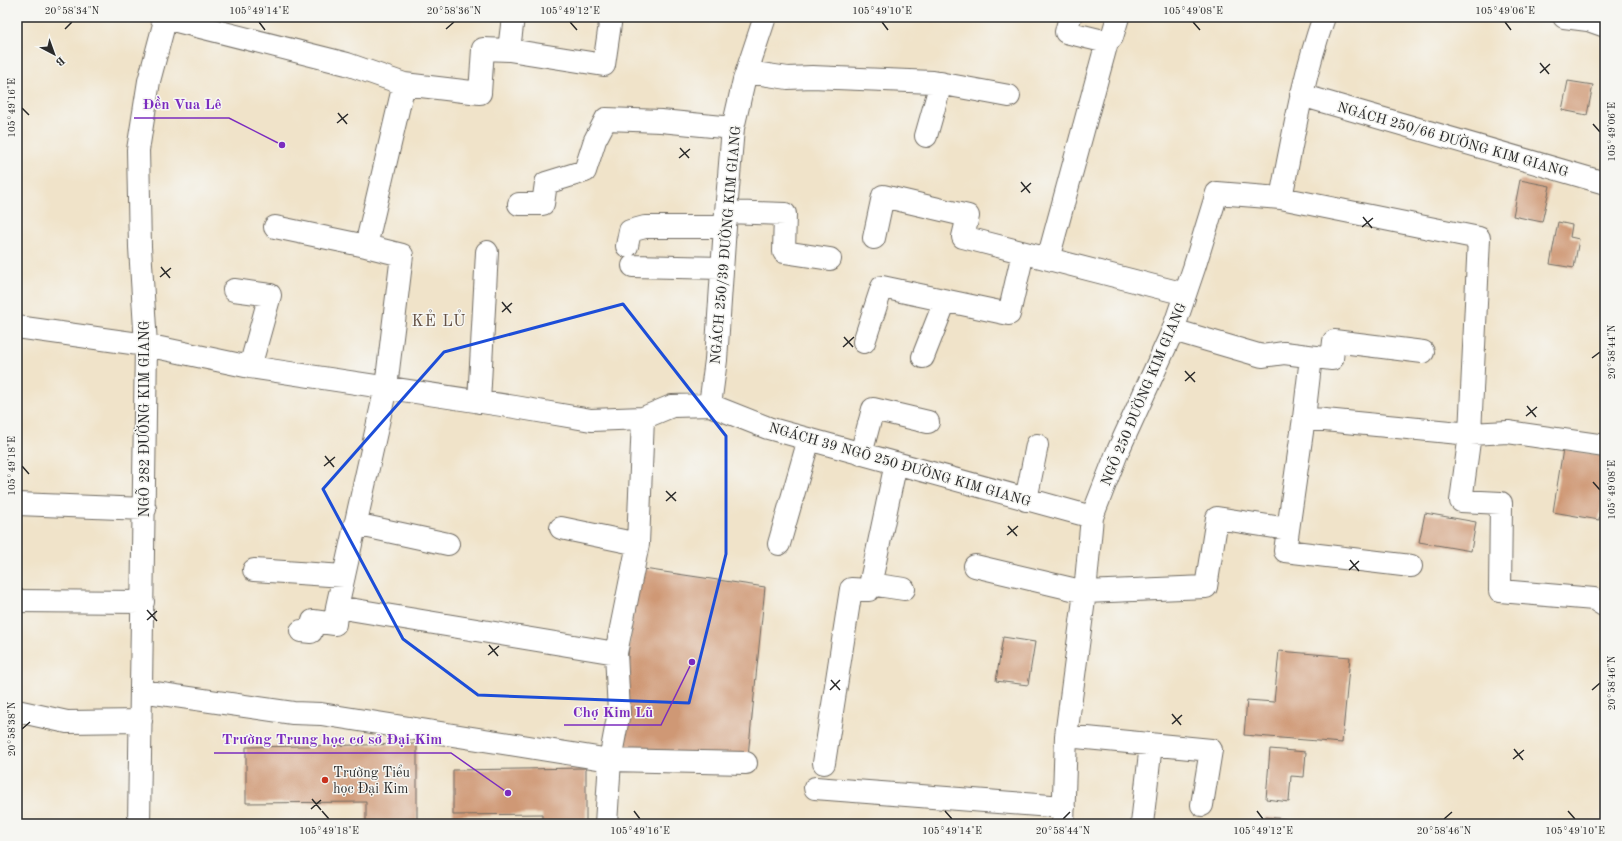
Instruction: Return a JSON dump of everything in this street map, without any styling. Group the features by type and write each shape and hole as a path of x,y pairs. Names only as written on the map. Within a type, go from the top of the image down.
{"street":[{"path":"165,17 347,64 404,84 480,93 483,49 509,50 604,65 610,17"},
{"name":"NGÕ 282 ĐƯỜNG KIM GIANG","path":"139,824 145,509 146,345 140,247 138,150 149,81 165,17"},
{"path":"509,50 513,17"},
{"name":"NGÁCH 250/39 ĐƯỜNG KIM GIANG","path":"710,406 716,360 725,220 733,128 747,72 765,17"},
{"path":"1070,17 1066,32 1107,42"},
{"path":"1048,259 1107,42 1112,37 1118,17"},
{"path":"1324,17 1315,42 1301,95 1282,198 1479,238 1470,434 1461,501 1501,503 1500,591 1594,599 1605,606"},
{"path":"1564,17 1588,20 1605,26"},
{"path":"747,72 788,78 812,77 941,83 1010,96"},
{"path":"926,136 941,83"},
{"path":"366,246 404,84"},
{"name":"NGÁCH 250/66 ĐƯỜNG KIM GIANG","path":"1301,95 1605,183"},
{"path":"519,204 543,204 546,183 585,171 594,140 606,119 661,121 733,128"},
{"name":"NGÕ 250 ĐƯỜNG KIM GIANG","path":"1063,815 1066,736 1086,592 1092,517 1117,453 1173,330 1216,193 1282,198"},
{"path":"874,238 883,196 968,216 963,237 1185,294"},
{"path":"722,268 630,256 630,231 645,228 785,214 784,252 830,259"},
{"path":"276,227 402,255 386,388 337,607 335,624 313,621 311,632 301,631"},
{"path":"479,402 487,252"},
{"path":"864,342 882,288 1009,314 1023,253"},
{"path":"234,290 270,295 250,367"},
{"path":"923,357 944,301"},
{"path":"17,327 146,345 250,367 591,420 643,418 672,406 710,406"},
{"path":"1173,330 1262,356 1284,353 1332,359 1334,341 1423,352"},
{"path":"1312,357 1285,551 1410,566"},
{"name":"NGÁCH 39 NGÕ 250 ĐƯỜNG KIM GIANG","path":"710,406 768,428 1092,517"},
{"path":"861,454 873,409 928,422"},
{"path":"606,824 610,760 619,712 616,653 638,544 643,418"},
{"path":"1304,418 1470,434 1508,432 1605,446"},
{"path":"779,544 809,439"},
{"path":"1026,500 1037,445"},
{"path":"824,763 851,589 869,590 896,464"},
{"path":"17,504 145,509"},
{"path":"975,566 1086,592 1206,587 1217,518 1288,529"},
{"path":"355,524 448,544"},
{"path":"558,528 638,544"},
{"path":"254,570 344,576"},
{"path":"870,584 904,589"},
{"path":"17,601 143,602"},
{"path":"337,607 616,653"},
{"path":"141,691 293,713 321,714 610,760 746,763"},
{"path":"17,711 67,722 141,721"},
{"path":"1066,736 1211,750 1202,805"},
{"path":"1142,824 1151,744"},
{"path":"815,788 1063,815"}],"highlighted area":[{"path":"623,304 726,436 726,554 689,703 478,695 403,639 323,489 444,352"}],"building":[{"path":"1568,81 1593,85 1587,115 1562,110"},
{"path":"1520,180 1550,186 1542,222 1513,216"},
{"path":"1558,222 1572,225 1570,237 1579,239 1574,268 1550,264"},
{"path":"1563,449 1605,456 1605,484 1599,520 1553,512"},
{"path":"1425,513 1476,522 1471,551 1419,542"},
{"path":"637,568 765,587 748,756 618,754"},
{"path":"1003,637 1035,642 1028,685 996,681"},
{"path":"1279,651 1350,657 1342,743 1244,735 1247,700 1274,702"},
{"path":"417,744 417,824 366,824 366,802 246,803 246,747"},
{"path":"1270,749 1306,752 1304,777 1291,776 1289,802 1266,799"},
{"path":"586,768 586,824 542,824 542,814 453,815 453,770"},
{"path":"1265,817 1286,819 1286,824 1264,824"}],"place":[{"name":"Đền Vua Lê","path":"282,145"},
{"name":"Chợ Kim Lũ","path":"692,662"},
{"name":"Trường Tiểu học Đại Kim","path":"325,780"},
{"name":"Trường Trung học cơ sở Đại Kim","path":"508,793"}],"district":[{"name":"KẺ LỦ","path":"439,320"}]}
